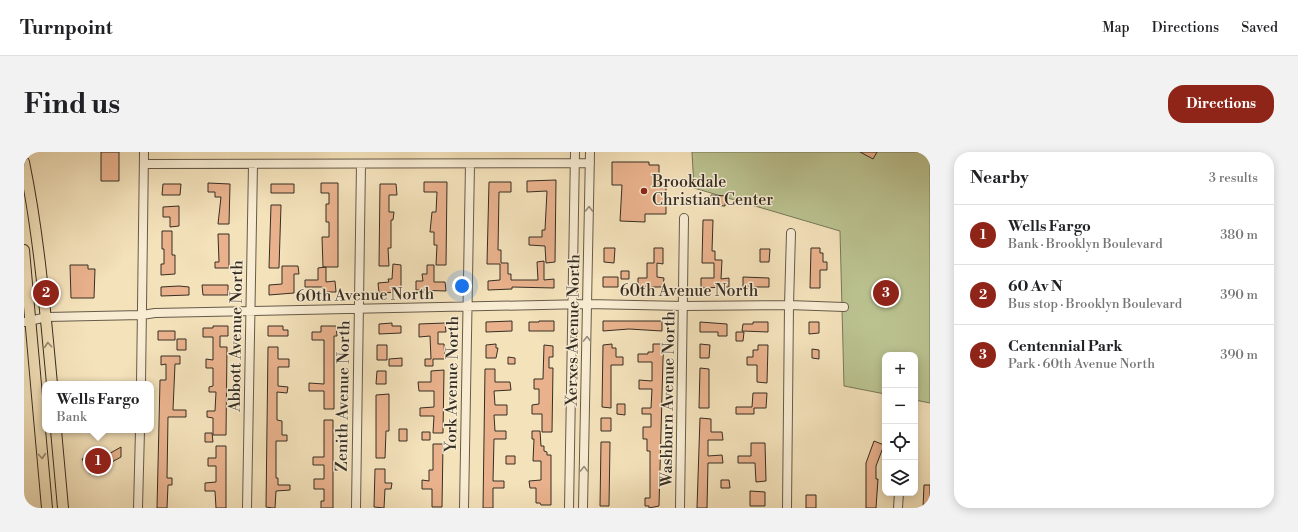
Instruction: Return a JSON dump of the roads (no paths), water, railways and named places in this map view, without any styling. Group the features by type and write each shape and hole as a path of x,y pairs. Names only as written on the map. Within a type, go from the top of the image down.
{"main road":[{"path":"24,162 35,221 47,317 52,381"},
{"path":"24,250 27,321 47,508"},
{"path":"56,433 63,508"}],"street":[{"path":"141,381 144,152"},
{"name":"Xerxes Avenue North","path":"569,508 575,152"},
{"name":"Xerxes Avenue North","path":"583,508 590,152"},
{"path":"144,164 590,164"},
{"name":"Abbott Avenue North","path":"247,508 253,164"},
{"name":"Zenith Avenue North","path":"356,508 361,164"},
{"name":"York Avenue North","path":"464,508 470,164"},
{"name":"Washburn Avenue North","path":"680,508 684,306 684,218"},
{"path":"787,508 791,233"},
{"name":"60th Avenue North","path":"27,321 47,317 142,315 155,313 587,304 684,306 789,305 844,307"},
{"path":"138,508 140,433"},
{"path":"898,508 899,496"}],"place":[{"name":"Brookdale Christian Center","path":"644,191"},
{"name":"60 Av N","path":"46,293"},
{"name":"Centennial Park","path":"886,293"},
{"name":"Wells Fargo","path":"98,461"}]}
